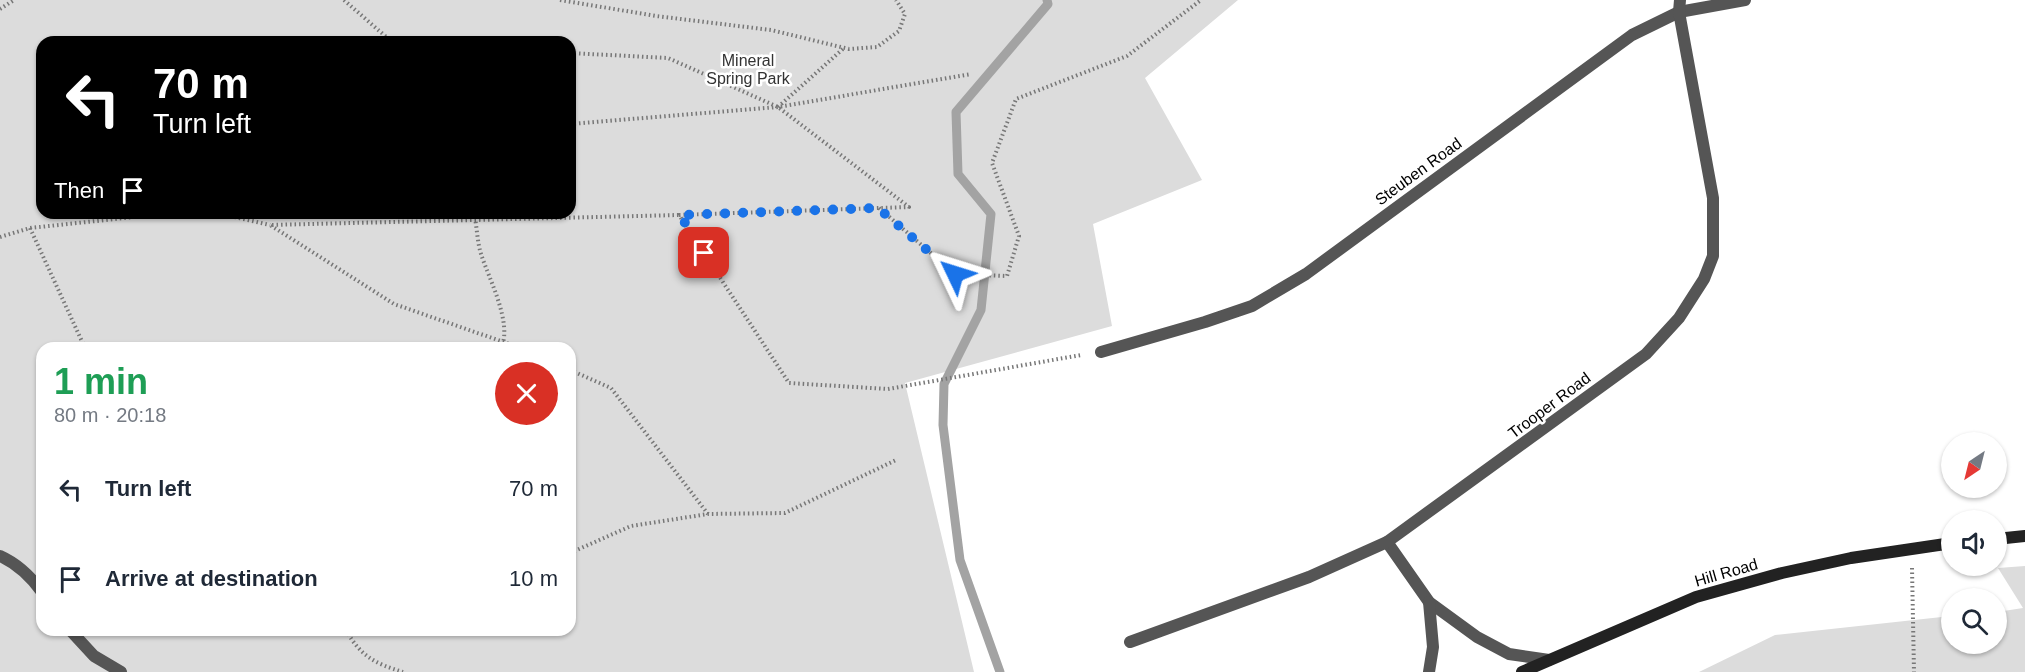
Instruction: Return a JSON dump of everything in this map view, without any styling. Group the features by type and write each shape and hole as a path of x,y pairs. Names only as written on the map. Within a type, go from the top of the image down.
{"street":[{"name":"Steuben Road","path":"1101,352 1205,322 1261,301 1306,274 1632,35 1679,6 1744,0"},
{"name":"Trooper Road","path":"1130,642 1309,577 1387,542 1646,354 1679,318 1704,279 1713,256 1713,198 1679,6"},
{"path":"2007,538 2025,536"},
{"path":"1387,542 1429,602 1477,637 1509,654 1549,660"},
{"name":"Hill Road","path":"1522,672 1696,597 1782,573 1851,558 1941,545"},
{"path":"0,556 11,561 36,584"},
{"path":"1429,602 1433,647 1429,672"},
{"path":"76,636 94,656 121,672"}],"path":[{"path":"0,9 14,0"},
{"path":"344,0 385,36"},
{"path":"560,0 656,16 771,30 845,48 877,47 899,31 905,14 896,0"},
{"path":"878,208 955,274 1007,276 1019,236 992,163 1016,99 1127,56 1201,0"},
{"path":"778,107 845,48"},
{"path":"576,53 668,58 778,107 909,207 576,219"},
{"path":"576,124 778,107 971,74"},
{"path":"680,215 789,383 888,389 1101,352"},
{"path":"0,237 30,228 115,219"},
{"path":"244,219 270,225 563,219"},
{"path":"270,225 394,304 504,341 498,297 481,253 475,219"},
{"path":"30,228 82,342"},
{"path":"576,373 612,388 708,514"},
{"path":"576,550 631,526 708,514 785,513 896,460"},
{"path":"1912,549 1914,672"},
{"path":"349,636 355,646 380,665 403,672"},
{"path":"380,665 380,672"}],"green space":[{"name":"Mineral Spring Park","path":"0,0 1238,0 1145,78 1202,180 1093,224 1112,326 905,383 974,672 0,672"},
{"path":"2025,566 2025,672 1699,672 1775,635 1941,617 1941,654 2007,654 2007,610 2023,608 2003,576 2007,576 2007,567"}],"waterway":[{"path":"1000,672 960,560 943,425 944,384 981,310 991,214 958,174 956,112 1048,4 1047,0"}],"route":[{"path":"704,253 680,215 878,208 955,274"}]}
